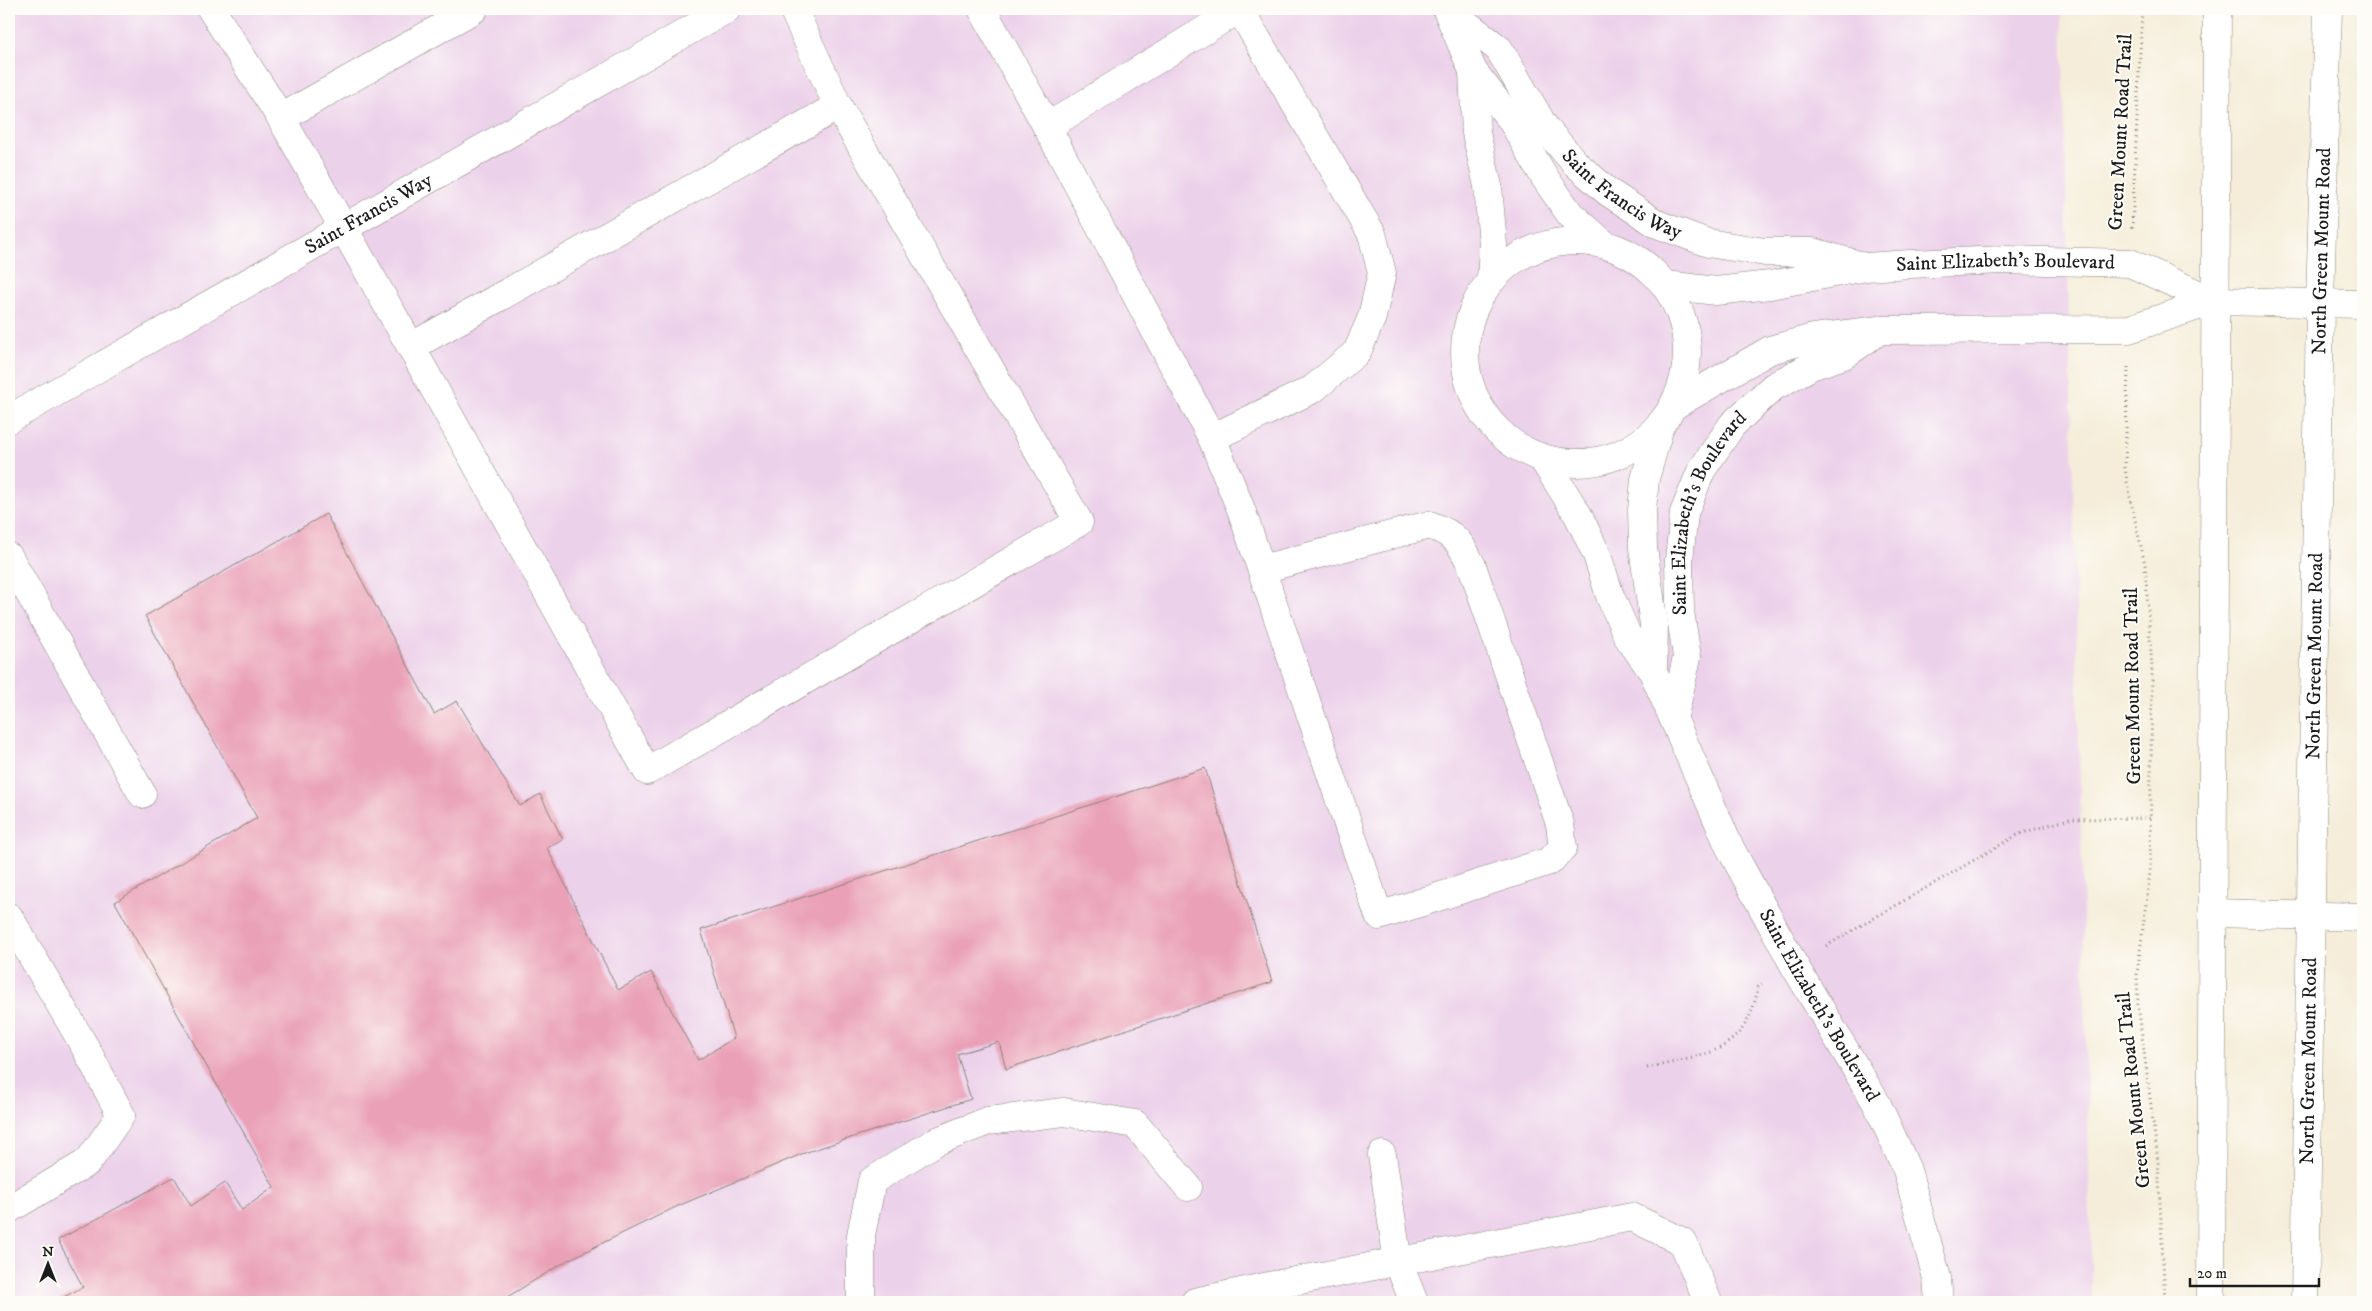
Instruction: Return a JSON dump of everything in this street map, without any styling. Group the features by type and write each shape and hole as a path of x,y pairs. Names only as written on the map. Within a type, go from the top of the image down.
{"street":[{"path":"211,9 281,118 647,771 1079,522 838,106 793,9"},
{"path":"281,118 474,9"},
{"name":"Saint Francis Way","path":"9,419 728,9"},
{"path":"1048,126 1240,9 1372,234 1382,273 1372,317 1357,352 1313,389 1212,438"},
{"name":"Saint Francis Way","path":"1447,9 1473,72 1512,121 1545,178 1570,214 1604,244"},
{"name":"Saint Francis Way","path":"1447,9 1499,49 1545,128 1576,164 1608,192 1657,224 1708,243 1765,252 1813,252 1866,267"},
{"path":"2211,1302 2215,913 2213,301 2217,9"},
{"name":"North Green Mount Road","path":"2305,1302 2320,304 2328,9"},
{"path":"986,10 1212,438 1242,512 1262,569 1379,916 1550,861 1563,847 1560,824 1472,566 1459,540 1445,530 1429,525 1262,569"},
{"name":"Saint Francis Way","path":"1473,72 1476,133 1488,186 1493,245 1491,281"},
{"path":"410,347 838,106"},
{"name":"Saint Elizabeth's Boulevard","path":"1654,672 1654,625 1643,548 1642,510 1645,479 1668,416 1685,381 1688,355 1686,330 1678,307 1666,285 1648,267 1628,253 1604,244 1579,241 1555,243 1531,251 1509,264 1491,281 1477,301 1468,324 1465,347 1466,364 1473,395 1485,417 1501,435 1521,449 1544,459 1568,463 1592,462 1618,456 1641,444 1668,416 1770,350 1813,338 1880,330 2129,329 2213,301"},
{"name":"Saint Elizabeth's Boulevard","path":"1666,285 1716,291 1770,285 1866,267 2003,260 2130,263 2213,301"},
{"path":"2213,301 2363,304"},
{"name":"Saint Elizabeth's Boulevard","path":"1674,716 1687,657 1680,611 1681,541 1684,512 1701,471 1732,425 1773,388 1811,366 1844,355 1880,330"},
{"name":"Saint Elizabeth's Boulevard","path":"1544,459 1578,515 1597,555 1610,596 1628,637 1654,672 1729,846 1794,965 1877,1104 1907,1170 1937,1278 1939,1302"},
{"path":"9,557 142,794"},
{"path":"2215,913 2363,917"},
{"path":"9,917 85,1047 121,1115 88,1162 9,1209"},
{"path":"862,1298 861,1235 872,1181 935,1142 988,1121 1064,1112 1135,1124 1188,1187"},
{"path":"1382,1155 1398,1262 1414,1302"},
{"path":"1195,1302 1632,1218 1683,1242 1708,1302"}],"path":[{"name":"Green Mount Road Trail","path":"2130,263 2142,9"},
{"name":"Green Mount Road Trail","path":"2129,329 2125,467 2128,489 2145,564 2152,668 2150,872 2137,975 2142,1040 2158,1161 2165,1302"},
{"path":"1647,1068 1712,1052 1731,1043 1750,1017 1758,986 2019,834 2069,818 2150,818"}],"shaded area":[{"path":"9,9 2062,9 2092,1302 9,1302"}],"building":[{"path":"326,514 434,714 457,701 520,806 540,794 563,840 547,848 618,990 651,972 698,1060 734,1038 701,930 1205,768 1272,982 1006,1069 999,1042 957,1054 971,1099 804,1153 678,1206 568,1260 499,1302 54,1302 83,1287 58,1240 174,1177 191,1206 225,1183 242,1210 274,1187 115,902 257,818 145,616"}]}
